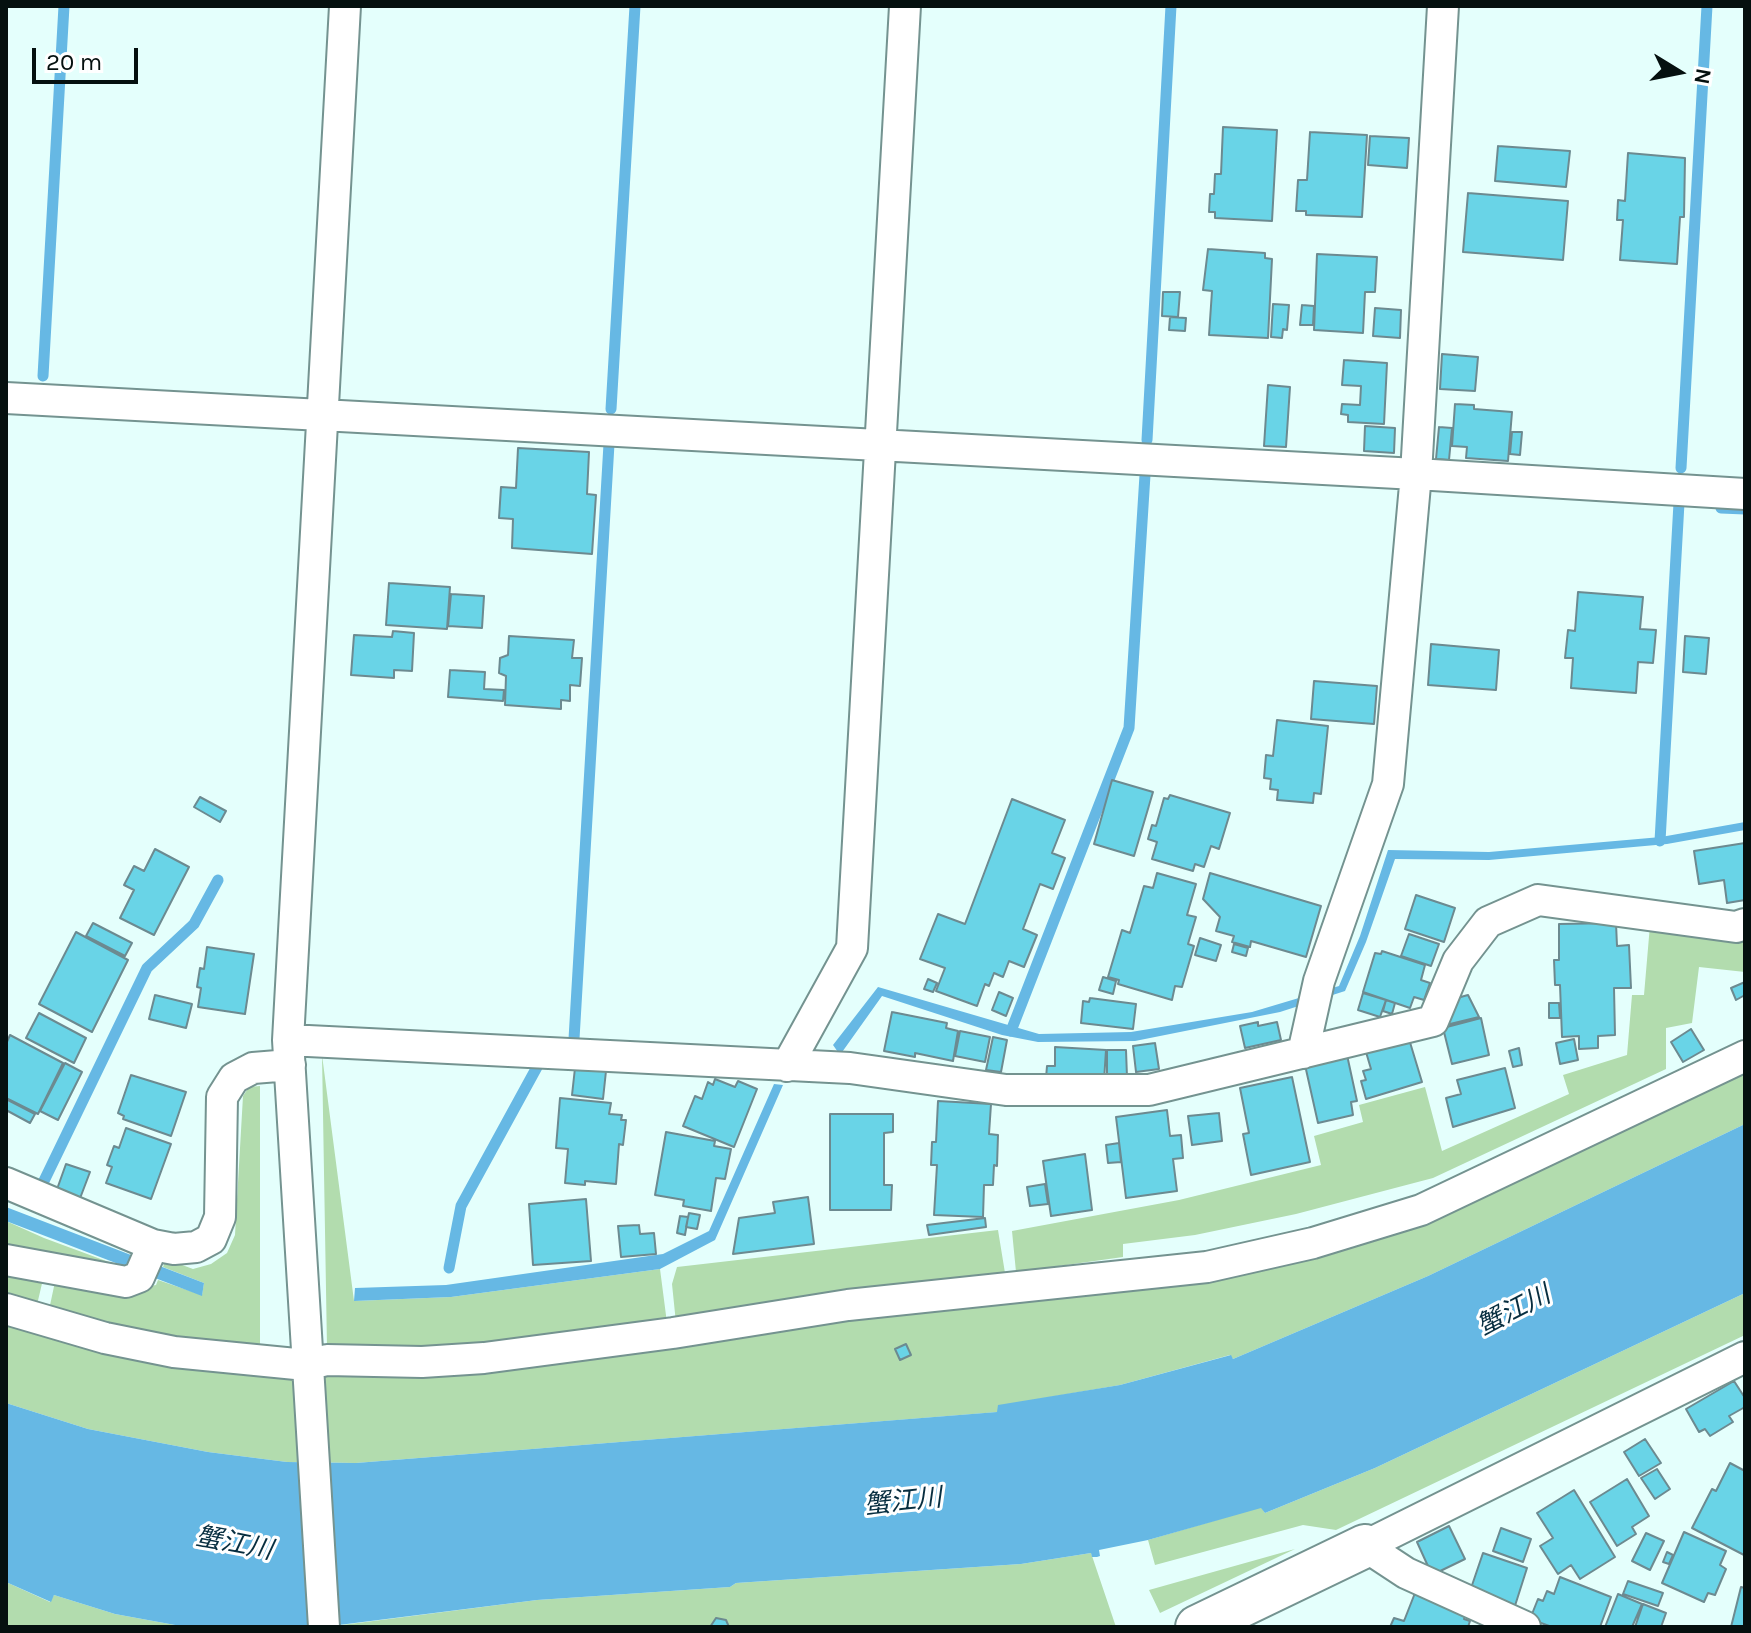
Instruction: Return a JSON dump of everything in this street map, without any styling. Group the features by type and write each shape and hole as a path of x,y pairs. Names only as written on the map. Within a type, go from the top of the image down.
{"street":[{"path":"324,1627 306,1372 289,1052 345,6"},
{"path":"787,1066 852,948 905,6"},
{"path":"1303,1053 1319,981 1388,784 1416,474 1443,6"},
{"path":"6,398 1745,494"},
{"path":"6,1260 126,1282 147,1259 174,1249 196,1247 211,1239 220,1217 222,1097 234,1078 289,1052 850,1068 1006,1090 1149,1090 1433,1021 1458,961 1488,922 1538,900 1736,927 1745,924"},
{"path":"6,1309 105,1338 306,1372 327,1360 422,1362 484,1358 673,1333 848,1305 1207,1267 1313,1243 1421,1210 1745,1056"},
{"path":"6,1183 147,1259"},
{"path":"1197,1627 1745,1357"},
{"path":"1365,1546 1406,1573 1525,1627"}],"green space":[{"path":"1650,925 1745,933 1745,972 1699,967 1692,1023 1666,1028 1666,1069 1433,1178 1296,1214 1195,1235 1123,1244 1123,1257 1016,1272 1012,1231 1179,1200 1321,1165 1314,1136 1363,1122 1359,1105 1425,1087 1442,1151 1569,1094 1563,1075 1627,1055 1632,995 1644,995"},
{"path":"322,1055 354,1301 451,1297 660,1269 667,1323 487,1345 327,1348"},
{"path":"1745,1069 1745,1124 1428,1276 1233,1359 1230,1355 1120,1385 998,1406 998,1412 356,1463 287,1462 208,1452 88,1429 6,1403 6,1317 284,1373 412,1375 1235,1272"},
{"path":"260,1086 260,1346 132,1333 49,1310 56,1277 129,1290 156,1285 158,1280 202,1295 204,1283 163,1267 166,1259 193,1269 211,1264 227,1253 235,1235 243,1096 249,1087"},
{"path":"6,1221 44,1238 125,1268 6,1251"},
{"path":"998,1230 1005,1273 872,1288 676,1323 672,1284 677,1267"},
{"path":"6,1269 44,1275 36,1309 6,1297"},
{"path":"1745,1293 1745,1335 1336,1530 1303,1525 1155,1565 1148,1540 1261,1507 1265,1513 1375,1468"},
{"path":"1295,1549 1160,1613 1149,1590"},
{"path":"1091,1553 1116,1627 342,1627 537,1600 1021,1564"},
{"path":"6,1582 50,1602 54,1595 115,1614 186,1627 12,1627 6,1624"}],"water":[{"path":"1745,822 1745,830 1667,844 1489,860 1395,859 1345,991 1280,1012 1135,1041 1038,1042 1002,1035 882,996 840,1055 833,1045 878,987 1039,1034 1131,1032 1252,1012 1339,986 1360,936 1388,850 1489,852 1661,837"},
{"path":"774,1084 783,1085 715,1240 660,1269 451,1297 354,1301 355,1288 446,1285 663,1254 709,1231"},
{"name":"蟹江川","path":"1745,1124 1745,1293 1375,1468 1265,1513 1261,1508 1148,1540 1099,1550 1100,1556 1097,1557 1092,1557 1091,1553 1021,1564 537,1600 323,1627 186,1627 115,1614 54,1595 51,1602 6,1582 6,1403 88,1429 208,1452 287,1462 356,1463 997,1412 998,1405 1120,1385 1231,1355 1233,1359 1428,1276"},
{"path":"6,1207 204,1283 202,1296 6,1221"}],"building":[{"path":"1223,127 1277,130 1272,221 1215,218 1215,212 1209,212 1215,174 1221,174"},
{"path":"1310,132 1367,135 1362,217 1306,215 1306,211 1296,211 1298,180 1307,180"},
{"path":"1370,136 1409,138 1407,168 1368,165"},
{"path":"1498,146 1570,151 1566,187 1495,181"},
{"path":"1628,153 1685,158 1684,217 1680,217 1677,264 1620,260 1623,220 1617,220 1618,200 1625,201"},
{"path":"1468,193 1568,201 1563,260 1463,252"},
{"path":"1208,249 1265,253 1265,258 1272,259 1268,338 1209,335 1212,291 1203,290"},
{"path":"1317,254 1377,257 1375,292 1365,292 1363,333 1314,330"},
{"path":"1163,292 1180,292 1178,317 1162,316"},
{"path":"1273,304 1289,305 1287,330 1283,329 1282,338 1271,337"},
{"path":"1302,305 1314,306 1313,325 1300,325"},
{"path":"1375,308 1401,310 1400,338 1373,336"},
{"path":"1170,317 1186,318 1185,331 1169,330"},
{"path":"1442,354 1478,357 1475,391 1440,389"},
{"path":"1344,360 1387,363 1384,424 1348,422 1348,415 1341,414 1342,404 1360,405 1361,386 1342,385"},
{"path":"1268,385 1290,387 1286,447 1264,446"},
{"path":"1455,404 1512,412 1508,461 1466,458 1467,447 1452,446"},
{"path":"1365,426 1395,428 1394,453 1364,451"},
{"path":"1439,427 1452,428 1449,460 1436,459"},
{"path":"1512,432 1522,432 1520,455 1510,454"},
{"path":"518,448 589,452 587,494 596,495 592,554 512,548 513,519 499,518 501,487 516,488"},
{"path":"389,583 450,587 447,629 386,625"},
{"path":"1578,592 1643,597 1640,629 1656,630 1653,663 1638,662 1636,693 1571,688 1573,658 1565,658 1568,630 1575,631"},
{"path":"451,594 484,596 482,628 448,626"},
{"path":"393,631 414,633 412,671 394,670 394,678 351,675 354,635 392,637"},
{"path":"509,636 574,640 572,658 582,658 580,686 570,685 570,701 561,700 561,709 505,705 506,676 499,673 500,658 508,655"},
{"path":"1685,636 1709,638 1706,674 1683,672"},
{"path":"1431,644 1499,650 1496,690 1428,685"},
{"path":"450,670 485,672 484,689 504,690 503,701 448,697"},
{"path":"1314,681 1377,686 1374,724 1311,719"},
{"path":"1277,720 1328,726 1321,794 1314,793 1313,803 1277,800 1278,790 1270,789 1271,779 1264,778 1266,755 1273,756"},
{"path":"1112,780 1153,792 1134,856 1094,844"},
{"path":"1170,795 1230,813 1219,849 1211,846 1204,867 1195,864 1193,871 1152,859 1157,842 1148,839 1152,825 1156,826 1164,798 1168,799"},
{"path":"200,797 226,811 220,822 194,807"},
{"path":"1012,799 1065,820 1052,853 1065,858 1053,889 1040,884 1023,929 1037,935 1024,967 1009,961 1003,977 994,973 989,986 985,984 977,1006 936,991 945,968 920,959 938,914 965,924"},
{"path":"1745,843 1745,900 1727,903 1724,880 1699,884 1694,851"},
{"path":"155,849 189,867 154,935 120,918 134,890 124,885 134,866 144,871"},
{"path":"1157,873 1196,884 1187,915 1196,917 1188,944 1194,946 1182,987 1175,986 1172,1000 1118,984 1119,980 1108,977 1122,930 1130,933 1144,886 1153,888"},
{"path":"1210,873 1321,906 1306,957 1251,941 1250,947 1232,942 1234,936 1216,931 1220,917 1203,899"},
{"path":"1416,895 1455,908 1444,942 1405,929"},
{"path":"93,923 132,943 125,956 86,936"},
{"path":"1616,923 1617,946 1629,945 1631,988 1614,988 1615,1035 1598,1036 1598,1048 1579,1049 1579,1036 1562,1037 1560,985 1555,985 1554,960 1559,960 1559,924"},
{"path":"76,932 128,960 92,1032 39,1004"},
{"path":"1409,934 1439,944 1431,966 1401,956"},
{"path":"1200,938 1221,945 1216,961 1195,955"},
{"path":"1234,944 1248,948 1246,956 1232,952"},
{"path":"207,947 254,954 245,1014 198,1007 201,988 197,987 200,968 204,969"},
{"path":"1382,951 1425,965 1421,980 1430,983 1424,1000 1414,997 1410,1008 1363,992 1375,953 1381,954"},
{"path":"1103,977 1116,981 1113,994 1099,990"},
{"path":"928,979 937,983 933,992 924,989"},
{"path":"1745,982 1745,995 1736,1000 1731,988"},
{"path":"999,992 1013,998 1006,1016 992,1010"},
{"path":"1363,993 1386,1000 1380,1017 1358,1010"},
{"path":"155,995 192,1004 186,1028 149,1019"},
{"path":"1468,995 1479,1017 1446,1025 1457,998"},
{"path":"1090,998 1136,1004 1133,1029 1081,1023 1083,1001 1089,1002"},
{"path":"1386,1000 1395,1003 1392,1014 1383,1011"},
{"path":"1549,1003 1559,1003 1560,1018 1549,1018"},
{"path":"892,1012 947,1023 946,1028 958,1031 953,1061 915,1053 915,1057 884,1051"},
{"path":"39,1013 86,1038 74,1063 26,1038"},
{"path":"1481,1018 1489,1055 1452,1064 1443,1028"},
{"path":"1258,1022 1258,1026 1277,1022 1281,1040 1245,1048 1240,1026"},
{"path":"1691,1029 1704,1050 1683,1062 1671,1042"},
{"path":"960,1031 990,1037 985,1062 955,1056"},
{"path":"10,1035 63,1063 38,1114 6,1098 6,1044"},
{"path":"993,1037 1007,1040 1001,1072 986,1070"},
{"path":"1409,1039 1422,1082 1366,1099 1361,1081 1366,1080 1363,1071 1371,1069 1366,1052"},
{"path":"1574,1039 1578,1060 1560,1064 1556,1043"},
{"path":"1155,1043 1159,1069 1136,1072 1133,1046"},
{"path":"1055,1047 1106,1050 1104,1081 1046,1078 1047,1066 1055,1066"},
{"path":"1519,1048 1522,1065 1513,1067 1509,1051"},
{"path":"1107,1050 1126,1050 1127,1077 1107,1078"},
{"path":"1347,1055 1357,1101 1351,1102 1353,1115 1318,1123 1305,1065"},
{"path":"65,1063 82,1072 58,1120 40,1111"},
{"path":"575,1068 606,1071 603,1099 572,1095"},
{"path":"1505,1068 1515,1108 1453,1127 1446,1098 1461,1094 1457,1080"},
{"path":"131,1075 186,1092 171,1136 123,1119 124,1116 118,1113"},
{"path":"1292,1077 1310,1162 1251,1175 1243,1134 1249,1133 1240,1088"},
{"path":"715,1079 735,1087 738,1081 757,1089 734,1147 683,1126 695,1096 702,1099 708,1082 713,1085"},
{"path":"560,1098 611,1103 609,1114 622,1115 621,1120 626,1120 623,1145 619,1144 616,1184 565,1183 568,1149 556,1148"},
{"path":"6,1099 35,1114 30,1123 6,1110"},
{"path":"938,1101 991,1104 989,1134 998,1135 997,1166 994,1165 993,1185 984,1185 983,1217 934,1215 937,1165 931,1165 932,1142 936,1142"},
{"path":"1167,1110 1170,1136 1181,1135 1183,1158 1173,1159 1177,1191 1126,1198 1116,1117"},
{"path":"1219,1113 1222,1141 1192,1145 1188,1116"},
{"path":"830,1114 893,1114 893,1132 884,1133 884,1185 892,1185 891,1210 830,1210"},
{"path":"126,1128 171,1144 151,1199 106,1183 112,1167 107,1165 114,1146 119,1148"},
{"path":"666,1132 715,1141 714,1146 731,1149 725,1179 716,1178 711,1211 683,1206 684,1200 655,1195"},
{"path":"1119,1143 1121,1162 1108,1163 1106,1145"},
{"path":"1085,1154 1092,1210 1051,1216 1043,1161"},
{"path":"66,1164 90,1172 79,1201 56,1192"},
{"path":"1045,1184 1048,1204 1030,1206 1027,1187"},
{"path":"808,1197 814,1244 733,1254 739,1218 775,1213 773,1202"},
{"path":"586,1199 591,1261 533,1265 529,1204"},
{"path":"689,1213 700,1215 697,1229 686,1227"},
{"path":"680,1216 688,1217 685,1235 677,1233"},
{"path":"985,1218 986,1227 929,1235 927,1225"},
{"path":"639,1225 640,1234 654,1233 656,1254 621,1257 618,1226"},
{"path":"906,1344 911,1355 900,1360 895,1349"},
{"path":"1734,1381 1745,1398 1745,1407 1729,1416 1733,1422 1710,1436 1705,1429 1699,1432 1686,1409"},
{"path":"1645,1439 1661,1463 1639,1476 1624,1452"},
{"path":"1730,1463 1745,1471 1744,1555 1692,1528 1712,1489 1716,1491"},
{"path":"1657,1469 1670,1489 1655,1499 1641,1478"},
{"path":"1627,1479 1649,1516 1632,1527 1636,1534 1617,1546 1590,1502"},
{"path":"1574,1490 1615,1557 1580,1579 1571,1565 1558,1574 1540,1546 1553,1538 1537,1513"},
{"path":"1449,1526 1465,1559 1432,1575 1417,1542"},
{"path":"1501,1528 1531,1539 1523,1562 1493,1551"},
{"path":"1684,1532 1726,1551 1720,1565 1726,1569 1715,1595 1708,1593 1704,1602 1662,1583"},
{"path":"1646,1533 1664,1541 1650,1570 1632,1561"},
{"path":"1667,1552 1673,1555 1669,1564 1663,1562"},
{"path":"1483,1553 1527,1568 1513,1612 1468,1597"},
{"path":"1560,1577 1611,1597 1600,1627 1552,1627 1530,1619 1538,1599 1543,1601 1547,1591 1554,1594"},
{"path":"1628,1581 1663,1593 1658,1606 1623,1594"},
{"path":"1741,1587 1745,1588 1745,1627 1731,1627"},
{"path":"1415,1593 1466,1613 1464,1619 1470,1621 1468,1627 1390,1627 1394,1618 1404,1621"},
{"path":"1618,1594 1642,1604 1632,1627 1605,1627"},
{"path":"1643,1604 1666,1613 1661,1627 1635,1627"},
{"path":"716,1618 726,1620 729,1627 710,1627"}],"waterway":[{"path":"43,376 64,6"},
{"path":"611,409 635,6"},
{"path":"1147,440 1171,6"},
{"path":"1681,468 1707,6"},
{"path":"574,1039 609,444"},
{"path":"1011,1031 1129,728 1145,475"},
{"path":"1660,841 1679,503"},
{"path":"1721,508 1745,509"},
{"path":"42,1185 147,968 194,924 218,880"},
{"path":"449,1268 461,1206 537,1067"}]}
